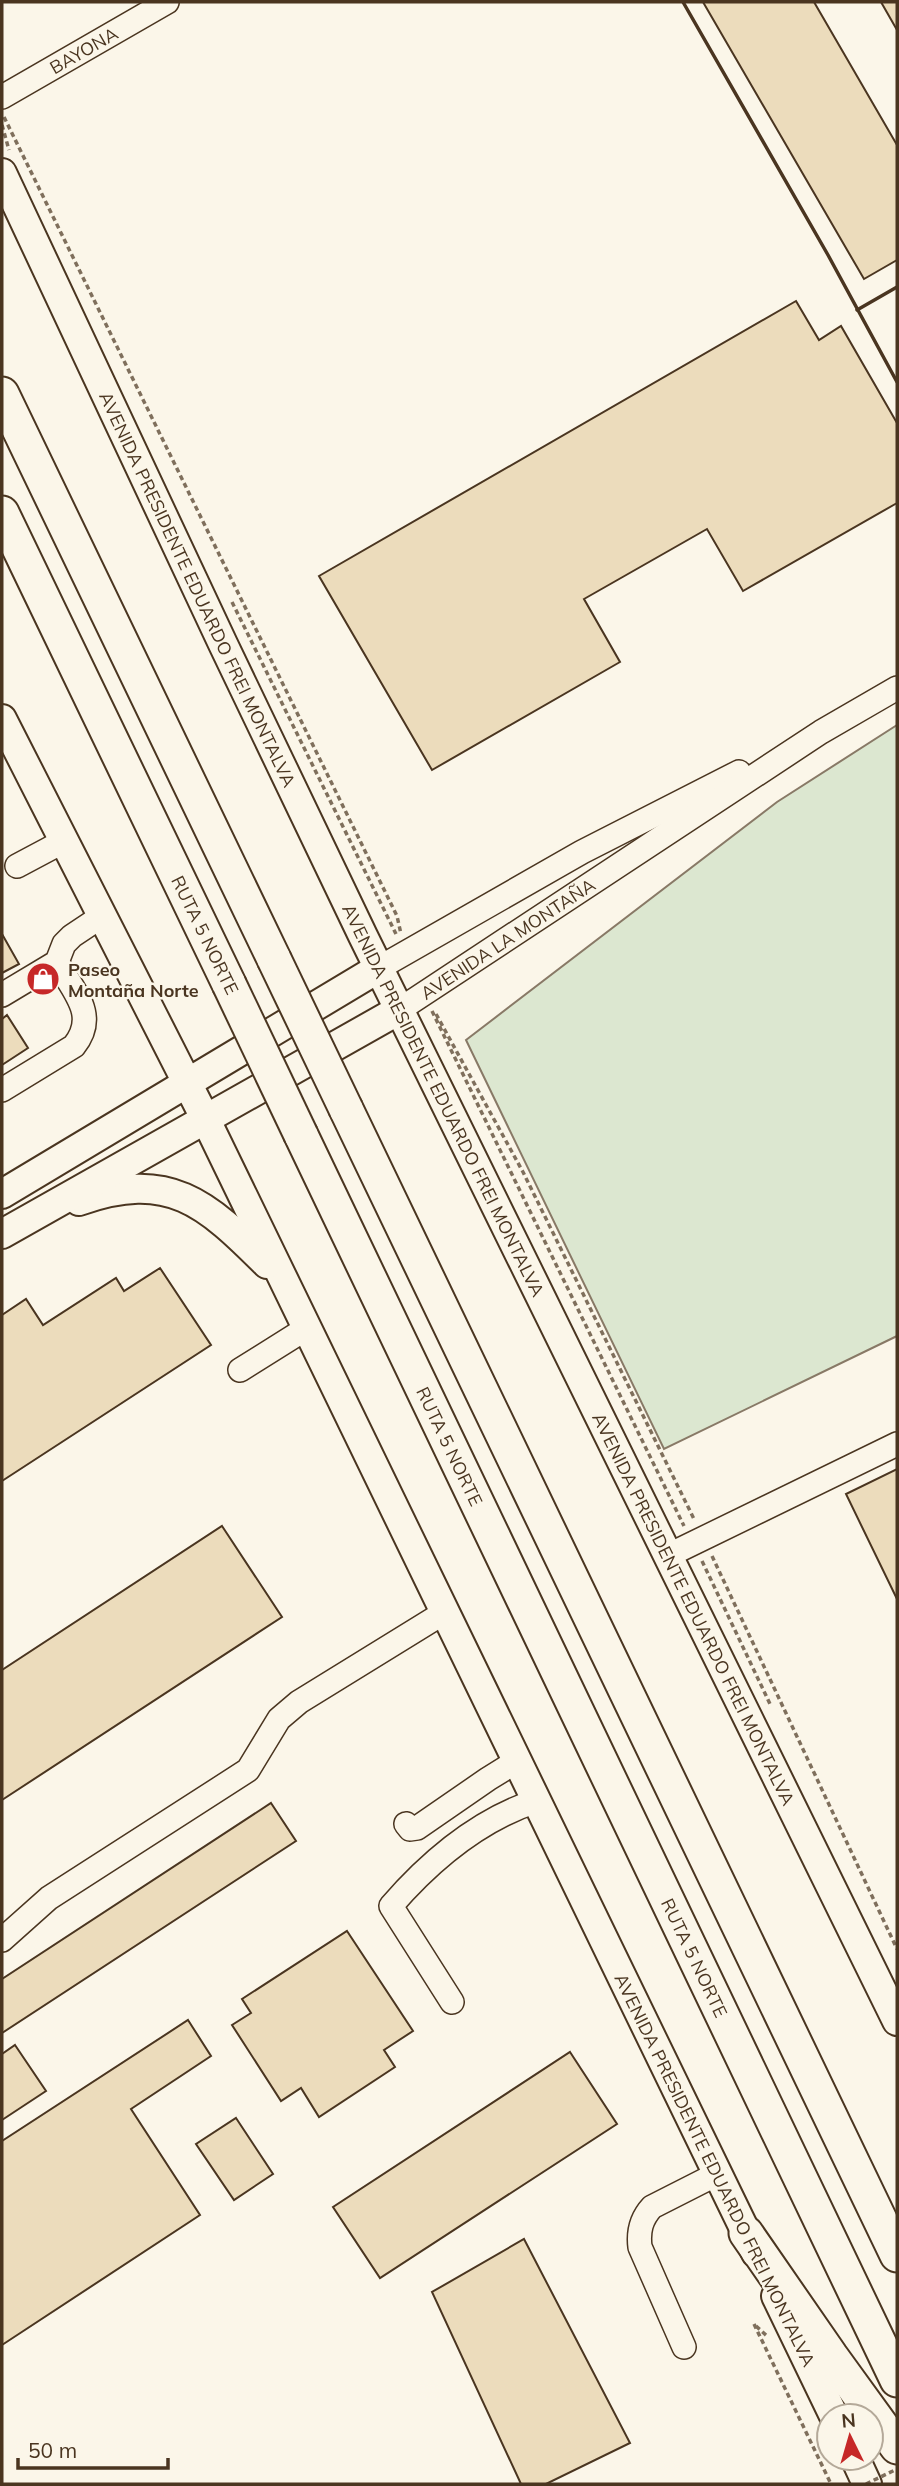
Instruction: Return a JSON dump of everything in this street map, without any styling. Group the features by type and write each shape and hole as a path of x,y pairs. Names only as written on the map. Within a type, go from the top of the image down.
{"highway":[{"path":"2,394 897,2255"},
{"name":"RUTA 5 NORTE","path":"2,513 897,2380"},
{"path":"746,2233 897,2447"}],"main road":[{"name":"AVENIDA PRESIDENTE EDUARDO FREI MONTALVA","path":"2,173 223,645 399,1010 897,2021"},
{"name":"AVENIDA PRESIDENTE EDUARDO FREI MONTALVA","path":"2,719 206,1120 827,2402"},
{"name":"AVENIDA LA MONTAÑA","path":"2,1194 379,968"},
{"name":"AVENIDA LA MONTAÑA","path":"2,1234 399,1010"},
{"path":"27,1220 105,1194 144,1189 160,1191 206,1208 240,1237 284,1282"}],"street":[{"name":"BAYONA","path":"2,97 167,2"},
{"name":"AVENIDA LA MONTAÑA","path":"399,1010 821,732 897,688"},
{"name":"AVENIDA LA MONTAÑA","path":"379,968 648,817 821,732"},
{"path":"18,866 64,841"},
{"path":"2,995 57,962 64,944 102,916"},
{"path":"2,1090 74,1046 81,1037 85,1011 57,962"},
{"path":"240,1370 307,1328"},
{"path":"667,1556 897,1444"},
{"path":"2,1940 49,1898 248,1770 279,1719 299,1702 445,1612"},
{"path":"406,1824 410,1829 418,1828 517,1761"},
{"path":"452,2002 391,1906 418,1875 458,1842 512,1811 536,1801"},
{"path":"684,2347 644,2256 639,2238 640,2229 642,2220 652,2207 717,2174"}],"path":[{"path":"2,113 397,916 405,953"},
{"path":"2,125 7,145"},
{"path":"424,994 699,1541 771,1706"},
{"path":"424,994 523,1172 897,1949"},
{"path":"754,2324 831,2484"},
{"path":"867,2484 897,2469"}],"green space":[{"path":"897,725 897,1336 664,1449 466,1040 777,802"}],"building":[{"path":"703,2 814,2 897,145 897,260 864,279"},
{"path":"881,2 897,2 897,30"},
{"path":"796,301 819,340 841,326 897,423 897,503 743,591 707,529 584,599 620,662 432,770 319,576"},
{"path":"2,934 19,964 2,973"},
{"path":"7,1015 28,1048 2,1065 2,1019"},
{"path":"160,1268 211,1345 2,1481 2,1315 26,1299 43,1325 116,1278 124,1291"},
{"path":"897,1469 897,1599 846,1494"},
{"path":"222,1526 282,1617 2,1800 2,1670"},
{"path":"271,1803 296,1841 2,2033 2,1979"},
{"path":"347,1931 413,2031 384,2050 395,2067 319,2117 301,2088 281,2101 232,2025 251,2013 242,1999"},
{"path":"188,2020 211,2056 131,2109 200,2215 2,2345 2,2141"},
{"path":"15,2045 46,2091 2,2120 2,2054"},
{"path":"570,2052 617,2124 380,2278 333,2207"},
{"path":"236,2118 273,2174 234,2200 196,2144"},
{"path":"524,2239 630,2443 546,2484 521,2484 432,2292"}],"wall":[{"path":"683,2 828,255 897,382"},
{"path":"857,310 897,287"}],"place":[{"name":"Paseo Montaña Norte","path":"43,979"}]}
